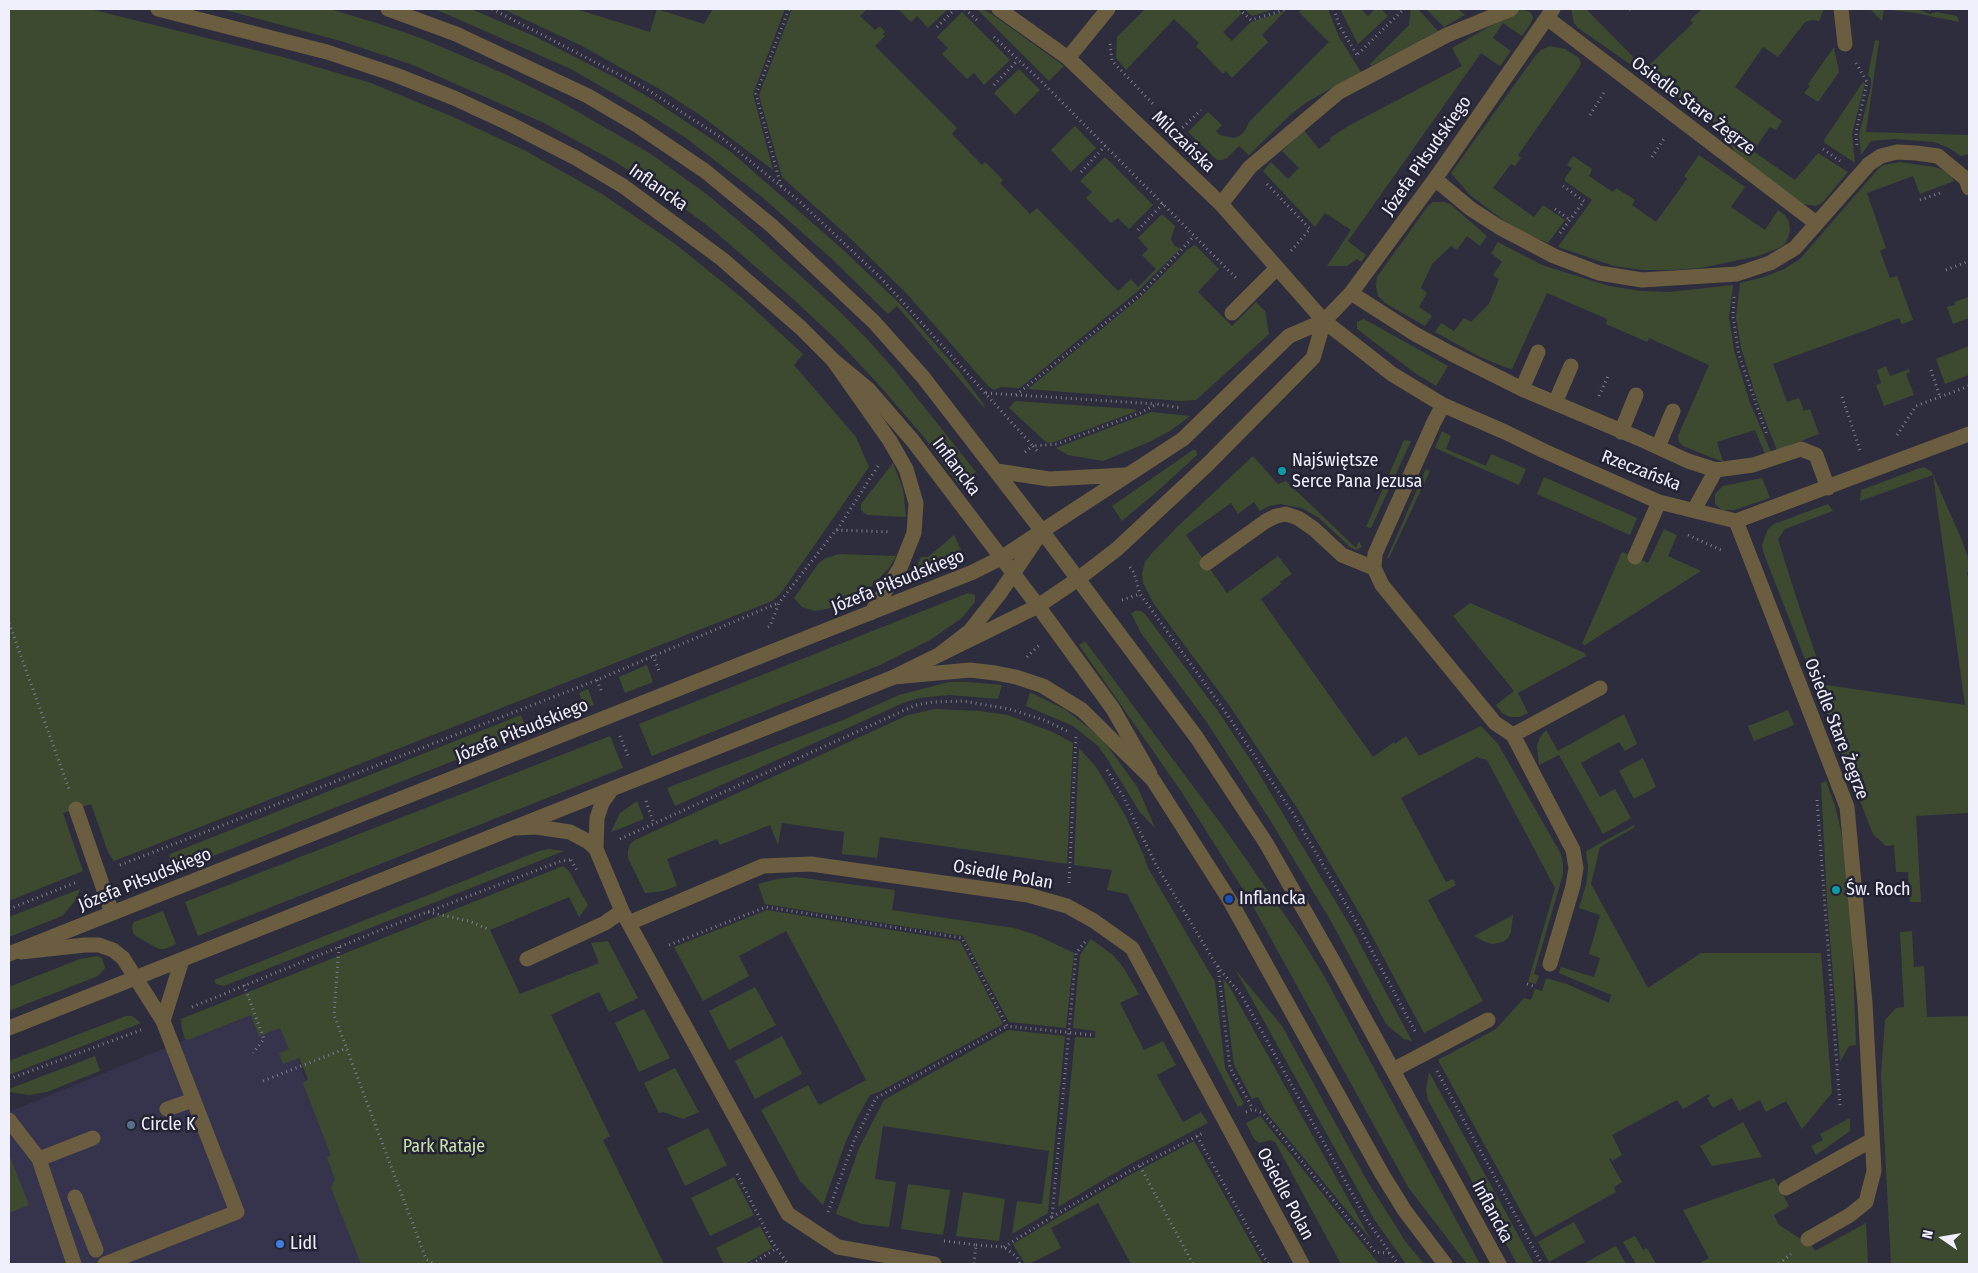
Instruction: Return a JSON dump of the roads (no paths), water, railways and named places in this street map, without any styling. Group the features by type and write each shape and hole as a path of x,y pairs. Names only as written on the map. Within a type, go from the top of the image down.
{"street":[{"name":"Inflancka","path":"158,9 327,52 396,75 454,98 543,141 623,186 673,221 722,259 833,360 868,389 913,441 1113,709 1153,780 1229,899 1382,1174 1405,1211 1445,1264"},
{"name":"Inflancka","path":"388,9 456,34 588,96 637,125 705,171 772,226 874,322 923,377 997,471 1197,738 1266,843 1394,1070 1499,1264"},
{"name":"Milczańska","path":"999,9 1068,58 1221,204 1324,321"},
{"path":"1068,58 1108,9"},
{"path":"1221,204 1250,167 1339,92 1447,35 1511,9"},
{"path":"1841,9 1845,44"},
{"name":"Józefa Piłsudskiego","path":"11,954 871,613 973,572 1001,558 1183,439 1288,336 1324,321 1351,293 1434,179 1550,13"},
{"name":"Osiedle Stare Żegrze","path":"1550,13 1816,223"},
{"path":"1434,179 1471,209 1499,227 1546,252 1598,273 1642,280 1737,274 1770,263 1795,248 1869,164 1881,156 1897,152 1916,152 1938,156 1966,179 1969,188"},
{"path":"1232,313 1277,268"},
{"path":"1351,293 1415,334 1522,389 1688,461 1716,470 1753,466 1801,449 1816,456 1828,488"},
{"name":"Józefa Piłsudskiego","path":"9,1028 894,677 1038,606 1078,579 1117,549 1208,464 1313,358 1324,321"},
{"name":"Rzeczańska","path":"1324,321 1392,374 1444,405 1659,502 1736,521"},
{"path":"1522,389 1538,352"},
{"path":"833,360 890,441 906,469 916,503 914,532 900,568 871,613"},
{"path":"1555,403 1571,366"},
{"path":"1621,432 1636,395"},
{"path":"1444,405 1422,431 1375,554 1374,568 1382,584 1495,723 1513,735 1573,850 1576,868 1573,886 1550,964"},
{"path":"1658,447 1673,411"},
{"path":"1736,521 1969,434"},
{"path":"1694,510 1716,470"},
{"path":"997,471 1049,479 1129,475"},
{"path":"1635,557 1659,502"},
{"path":"1207,563 1266,520 1286,514 1298,518 1314,528 1342,555 1374,568"},
{"name":"Osiedle Stare Żegrze","path":"1736,521 1847,807 1865,1003 1874,1171 1866,1202 1850,1215 1808,1239"},
{"name":"Józefa Piłsudskiego","path":"940,654 970,631 1014,574 1042,531"},
{"path":"894,677 970,670 1016,677 1042,686 1082,710 1153,780"},
{"path":"1513,735 1600,688"},
{"path":"596,849 597,818 602,803 612,790"},
{"path":"76,809 112,913"},
{"path":"514,828 536,827 570,832 587,841 596,849 626,917 788,1214 838,1247 934,1264"},
{"name":"Osiedle Polan","path":"527,959 605,923 651,912 763,866 811,864 1028,895 1067,906 1094,921 1132,948 1302,1264"},
{"path":"11,954 84,944 99,945 114,950 123,958 163,1021 237,1212 105,1264"},
{"path":"163,1021 182,960"},
{"path":"1394,1070 1488,1020"},
{"path":"167,1110 193,1100"},
{"path":"9,1120 39,1158 74,1264"},
{"path":"39,1158 93,1138"},
{"path":"1786,1188 1872,1140"},
{"path":"75,1197 96,1250"}],"place":[{"name":"Najświętsze Serce Pana Jezusa","path":"1282,471"},
{"name":"Św. Roch","path":"1836,890"},
{"name":"Inflancka","path":"1229,899"},
{"name":"Circle K","path":"131,1125"},
{"name":"Lidl","path":"280,1244"}],"park label":[{"name":"Park Rataje","path":"444,1147"}]}
